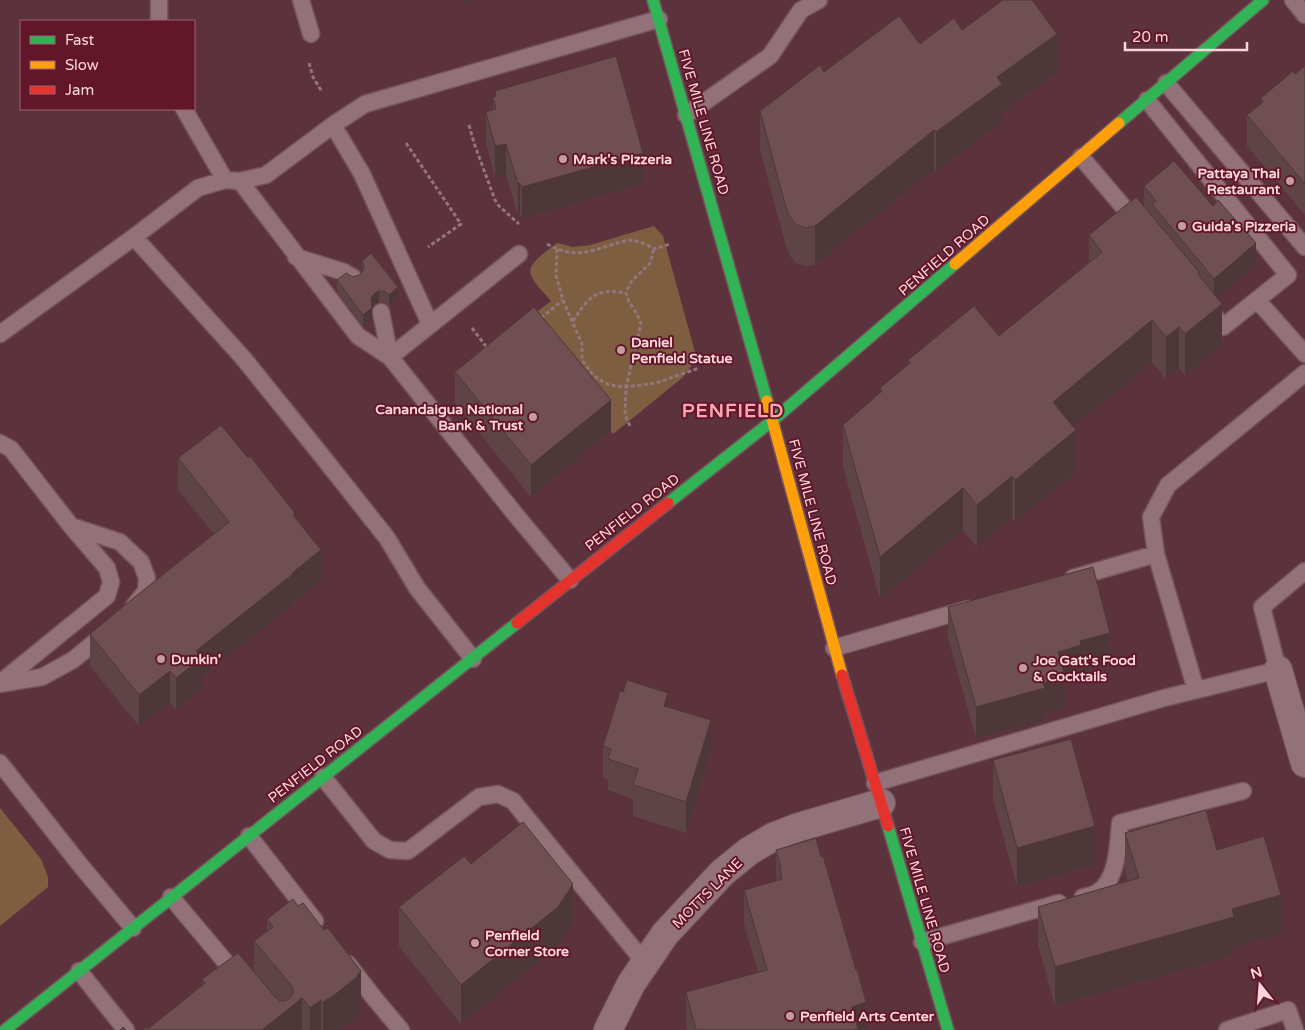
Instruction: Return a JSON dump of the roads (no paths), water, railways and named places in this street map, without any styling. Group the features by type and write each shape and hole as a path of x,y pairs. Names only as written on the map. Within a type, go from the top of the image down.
{"main road":[{"name":"FIVE MILE LINE ROAD","path":"653,0 834,648 948,1030"},
{"name":"PENFIELD ROAD","path":"5,1030 772,421 1263,0"}],"street":[{"path":"1278,670 1305,763"},
{"name":"MOTTS LANE","path":"609,1030 631,984 665,934 722,873 749,852 773,837 878,793"}],"lane":[{"path":"159,0 159,20"},
{"path":"300,0 311,34"},
{"path":"686,115 770,56 801,10 819,0"},
{"path":"1293,0 1305,14"},
{"path":"0,334 198,188 266,175 333,125 365,104 658,19"},
{"path":"1166,83 1305,246"},
{"path":"1147,100 1288,275 1223,326 1198,297"},
{"path":"185,110 232,181 296,257 358,336 390,357 570,580"},
{"path":"333,125 362,174 430,324"},
{"path":"1081,157 1149,239"},
{"path":"134,237 244,360 388,538 418,588 473,659"},
{"path":"390,357 519,254"},
{"path":"296,257 344,272 354,278"},
{"path":"1257,300 1305,354"},
{"path":"381,312 390,357"},
{"path":"1196,690 1156,554 1152,517 1168,485 1305,373"},
{"path":"0,443 11,448 71,526 107,568 111,582 107,596 0,684"},
{"path":"0,684 42,677 73,660 120,622 146,592 147,578 141,562 120,542 71,526"},
{"path":"1062,582 1156,554"},
{"path":"878,793 1164,698 1278,670 1262,607 1305,571"},
{"path":"834,648 987,604"},
{"path":"0,763 81,866 133,928"},
{"path":"323,777 374,841 390,850 408,852 479,797 498,794 513,801 645,963"},
{"path":"922,942 1097,893 1109,881 1115,861 1120,823 1243,791"},
{"path":"249,836 327,936"},
{"path":"171,897 246,986"},
{"path":"339,952 401,1030"},
{"path":"79,971 126,1030"},
{"path":"1227,1030 1288,1010 1295,1030"}],"place":[{"name":"Mark's Pizzeria","path":"563,159"},
{"name":"Pattaya Thai Restaurant","path":"1290,181"},
{"name":"Guida's Pizzeria","path":"1182,226"},
{"name":"Daniel Penfield Statue","path":"621,350"},
{"name":"Canandaigua National Bank & Trust","path":"533,417"},
{"name":"Dunkin'","path":"161,659"},
{"name":"Joe Gatt's Food & Cocktails","path":"1023,668"},
{"name":"Penfield Corner Store","path":"475,943"},
{"name":"Penfield Arts Center","path":"790,1016"}],"district":[{"name":"PENFIELD","path":"733,410"}]}
